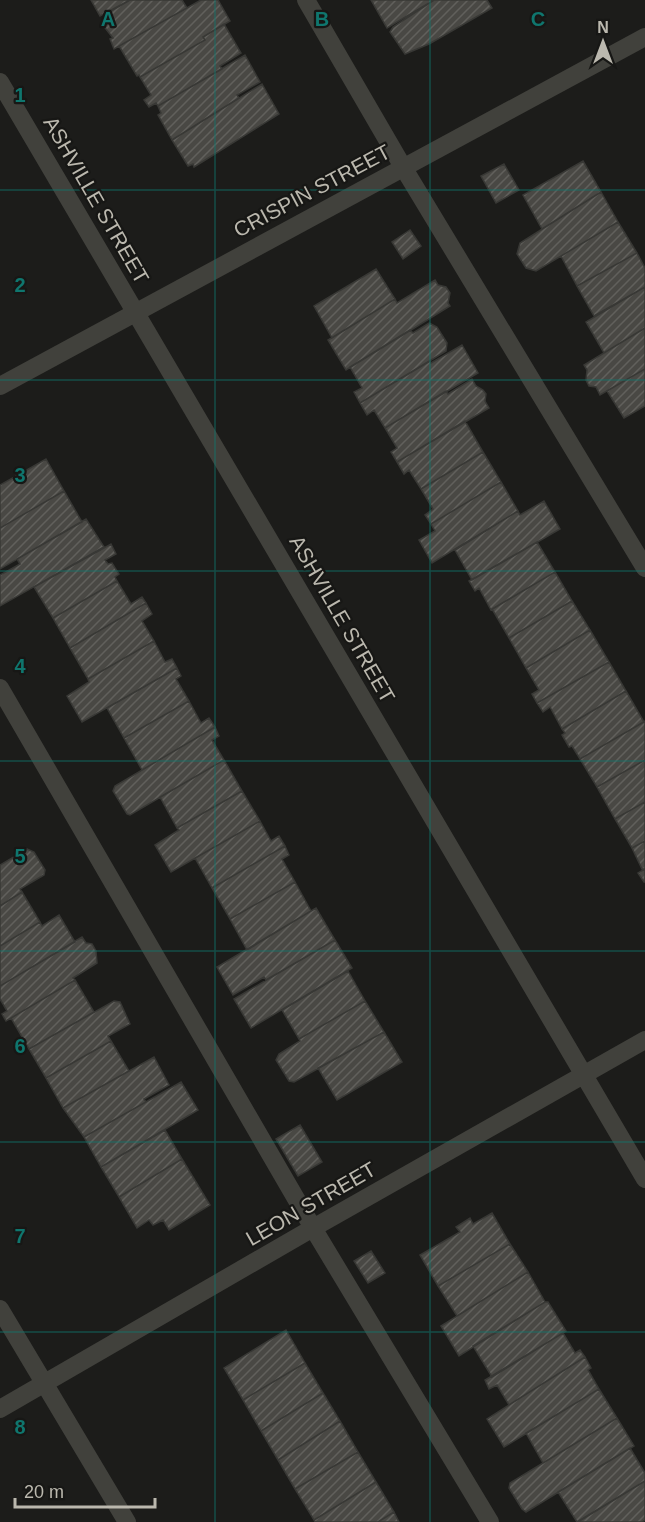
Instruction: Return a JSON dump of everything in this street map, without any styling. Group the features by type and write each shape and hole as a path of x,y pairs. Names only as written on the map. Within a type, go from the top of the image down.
{"street":[{"path":"306,0 403,167 645,568"},
{"name":"CRISPIN STREET","path":"0,386 645,37"},
{"name":"ASHVILLE STREET","path":"0,82 645,1179"},
{"path":"0,687 313,1228 490,1522"},
{"name":"LEON STREET","path":"0,1409 645,1040"},
{"path":"0,1310 127,1522"}],"building":[{"path":"91,0 130,0 100,16"},
{"path":"130,0 182,0 187,8 114,49 110,39 113,38 102,24 107,21 104,15"},
{"path":"201,0 218,0 230,21 203,37 205,40 140,77 137,76 119,46"},
{"path":"371,0 434,0 387,28"},
{"path":"434,0 487,0 492,8 429,44 405,54 390,32 393,27"},
{"path":"224,24 241,53 220,66 222,69 158,106 156,103 149,107 144,100 151,95 140,77 205,40 203,37"},
{"path":"245,55 260,82 237,95 239,98 172,140 158,115 161,113 158,106"},
{"path":"262,84 279,114 194,167 193,164 188,166 172,140"},
{"path":"583,161 601,192 542,229 523,195"},
{"path":"504,164 519,190 496,203 481,176"},
{"path":"601,192 618,222 536,271 526,268 517,254 520,243"},
{"path":"618,222 637,253 577,286 561,256"},
{"path":"410,230 421,246 403,259 392,242"},
{"path":"637,253 645,268 645,287 594,316 577,286"},
{"path":"376,269 395,299 332,338 314,306"},
{"path":"435,280 438,285 446,287 450,293 448,303 450,306 346,370 328,340 395,299 397,303"},
{"path":"645,287 645,328 604,353 586,322"},
{"path":"429,323 437,327 447,343 446,351 360,403 354,392 362,388 350,367 410,330 413,333"},
{"path":"645,328 645,369 600,395 596,387 589,386 584,365"},
{"path":"462,345 478,373 385,428 374,410 367,415 360,403 430,361 431,363"},
{"path":"645,369 645,406 624,418 607,391"},
{"path":"472,379 476,386 486,394 485,401 489,408 397,462 391,452 397,448 385,428 446,391 448,394"},
{"path":"465,421 483,452 421,489 409,470 404,474 397,462"},
{"path":"483,452 501,482 431,524 425,515 433,509 421,489"},
{"path":"46,459 64,491 0,528 0,485"},
{"path":"501,482 518,511 432,563 419,540 435,531 431,524"},
{"path":"64,491 82,522 0,569 0,528"},
{"path":"544,501 560,529 472,580 455,550 518,511 520,515"},
{"path":"86,519 104,547 0,606 0,575 20,564 17,559"},
{"path":"537,542 555,572 491,610 479,588 475,591 469,581"},
{"path":"111,544 116,554 105,560 108,564 112,563 119,574 115,577 117,581 53,618 34,587"},
{"path":"555,572 572,601 509,638 492,609"},
{"path":"117,581 131,604 142,597 146,603 70,648 53,618"},
{"path":"572,601 590,630 526,668 509,638"},
{"path":"146,603 152,614 142,621 154,641 88,679 70,648"},
{"path":"590,630 609,662 537,703 532,694 539,690 526,668"},
{"path":"154,641 165,662 172,659 177,668 82,722 67,696 89,682 88,679"},
{"path":"609,662 626,691 562,729 550,707 543,712 537,703"},
{"path":"177,668 181,676 176,679 189,701 124,738 107,708"},
{"path":"626,691 644,722 580,759 572,746 569,747 562,735 565,733 562,729"},
{"path":"189,701 201,723 209,718 215,727 142,770 124,738"},
{"path":"645,721 645,760 597,787 580,759"},
{"path":"215,727 219,736 212,740 224,760 130,815 127,814 113,791 115,786"},
{"path":"224,760 242,791 177,828 160,797"},
{"path":"645,760 645,802 615,819 597,787"},
{"path":"242,791 260,821 171,872 155,845 179,830 177,828"},
{"path":"645,802 645,841 632,848 615,819"},
{"path":"260,821 271,841 279,836 285,846 212,888 195,858"},
{"path":"645,841 645,869 642,869 632,848"},
{"path":"285,846 289,855 282,859 295,882 230,919 212,888"},
{"path":"27,849 34,852 45,870 44,875 20,889 22,892 0,906 0,865"},
{"path":"645,869 645,882 644,882 638,873"},
{"path":"295,882 311,911 247,950 230,919"},
{"path":"22,892 40,922 0,946 0,906"},
{"path":"316,908 335,940 266,980 264,977 233,995 217,967"},
{"path":"59,915 75,942 0,986 0,946 40,922 42,926"},
{"path":"82,937 86,943 92,944 96,951 97,963 73,978 75,980 6,1021 2,1014 7,1011 0,999 0,986"},
{"path":"335,940 352,968 251,1028 234,999"},
{"path":"348,971 365,1001 299,1039 282,1010"},
{"path":"75,980 94,1012 29,1049 11,1018"},
{"path":"114,1001 120,1002 130,1024 108,1036 111,1041 46,1078 29,1049"},
{"path":"365,1001 384,1032 294,1082 289,1081 276,1060 279,1054 300,1041 299,1039"},
{"path":"384,1032 402,1062 337,1100 318,1068"},
{"path":"111,1041 129,1071 63,1108 46,1078"},
{"path":"154,1057 169,1085 144,1099 146,1102 84,1137 63,1108"},
{"path":"181,1082 198,1110 101,1167 84,1137"},
{"path":"300,1125 322,1162 298,1176 276,1139"},
{"path":"165,1130 182,1159 119,1197 101,1167"},
{"path":"182,1159 210,1205 169,1230 163,1220 153,1225 149,1220 137,1228 119,1197"},
{"path":"492,1213 510,1244 438,1286 420,1255 460,1232 456,1227 470,1218 473,1224"},
{"path":"510,1244 528,1272 457,1316 438,1286"},
{"path":"371,1251 385,1273 368,1283 354,1261"},
{"path":"528,1272 545,1302 459,1356 441,1326"},
{"path":"548,1302 566,1331 492,1377 473,1346"},
{"path":"286,1330 305,1363 243,1400 224,1368"},
{"path":"563,1333 575,1353 580,1350 585,1357 509,1405 497,1385 489,1389 485,1380"},
{"path":"585,1357 591,1368 588,1370 599,1389 504,1447 487,1419"},
{"path":"305,1363 323,1393 261,1431 243,1400"},
{"path":"599,1389 617,1418 543,1463 526,1433"},
{"path":"323,1393 340,1421 278,1460 261,1431"},
{"path":"617,1418 634,1446 526,1512 522,1509 509,1488 510,1483"},
{"path":"340,1421 358,1452 295,1489 278,1460"},
{"path":"630,1448 645,1473 645,1481 577,1522 558,1492"},
{"path":"358,1452 376,1482 314,1520 295,1489"},
{"path":"645,1481 645,1520 642,1522 578,1522"},
{"path":"376,1482 394,1512 378,1522 315,1522 314,1520"},
{"path":"394,1512 399,1522 378,1522"}]}
